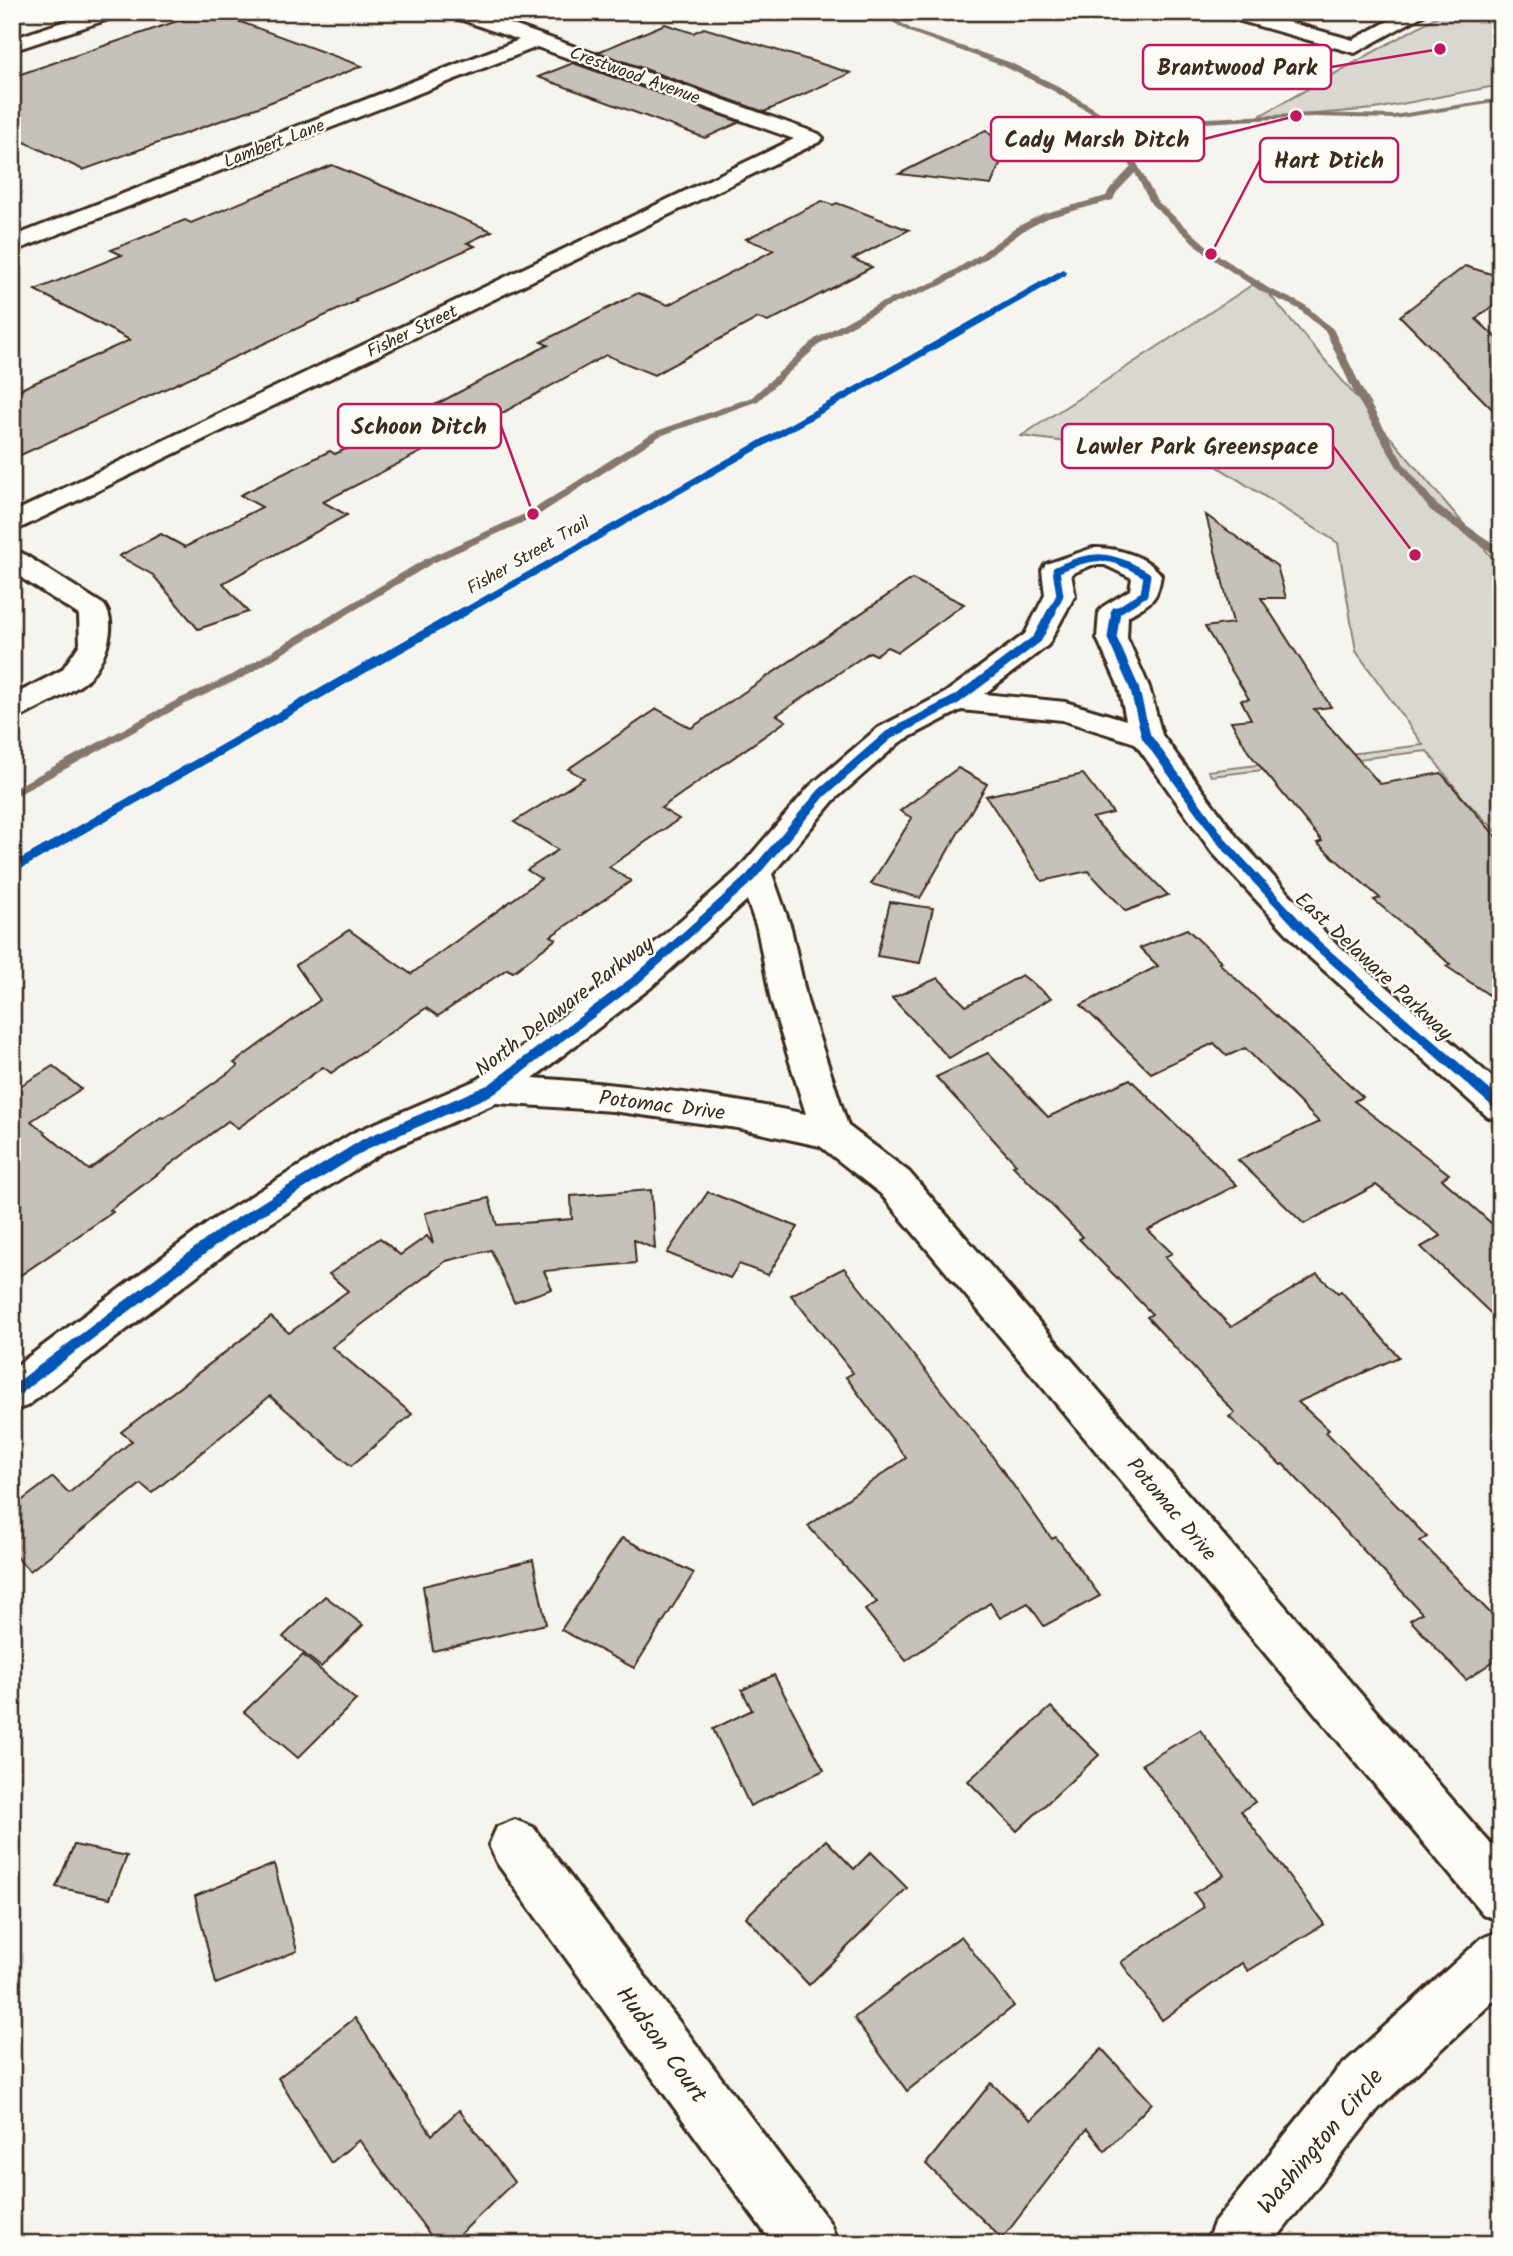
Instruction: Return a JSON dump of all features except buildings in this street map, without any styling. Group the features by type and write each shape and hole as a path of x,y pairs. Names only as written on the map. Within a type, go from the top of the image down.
{"street":[{"path":"12,45 111,12"},
{"name":"Crestwood Avenue","path":"458,12 812,138"},
{"path":"1230,12 1355,47 1419,12"},
{"name":"Lambert Lane","path":"12,245 536,40"},
{"name":"Fisher Street","path":"12,524 812,138"},
{"name":"East Delaware Parkway","path":"1056,570 1083,558 1115,556 1146,575 1144,594 1114,612 1112,638 1135,687 1146,736 1224,844 1318,946 1501,1107"},
{"path":"12,559 94,611 95,644 73,677 12,709"},
{"name":"North Delaware Parkway","path":"12,1393 225,1232 367,1143 492,1089 637,979 754,872 821,793 889,734 956,700 1037,639 1060,595 1056,570"},
{"path":"956,700 1065,711 1146,736"},
{"path":"754,872 774,928 789,1001 831,1134"},
{"name":"Potomac Drive","path":"492,1089 624,1098 737,1114 831,1134 895,1183 1501,1896"},
{"name":"Hudson Court","path":"515,1844 809,2244"},
{"name":"Washington Circle","path":"1235,2244 1358,2088 1501,1957"}],"shaded area":[{"path":"1445,12 1501,12 1501,85 1375,109 1254,119"},
{"path":"1258,281 1501,568 1501,836 1465,800 1427,751 1211,776 1208,771 1423,745 1356,651 1338,543 1207,460 1021,436"}],"waterway":[{"path":"879,12 911,31 1006,64 1053,87 1111,122"},
{"path":"1111,122 1314,115 1394,117 1501,100"},
{"path":"1111,122 1154,202 1211,254 1265,290 1302,307 1330,331 1358,391 1400,465 1434,508 1501,556"},
{"path":"12,794 183,701 238,676 429,561 533,514 657,434 755,399 818,341 881,306 939,283 982,257 1020,229 1045,216 1110,198 1112,192 1135,168"}],"cycle path":[{"name":"Fisher Street Trail","path":"12,869 847,393 1063,273"},
{"path":"12,1393 225,1232 367,1143 492,1089 637,979 750,878 822,793 889,735 956,700 1037,639 1060,595 1056,570 1093,556 1122,561 1147,575 1144,594 1114,612 1112,638 1134,687 1146,736 1224,844 1318,946 1501,1107"}],"place":[{"name":"Brantwood Park","path":"1440,49"},
{"name":"Cady Marsh Ditch","path":"1296,116"},
{"name":"Hart Dtich","path":"1211,254"},
{"name":"Schoon Ditch","path":"533,514"},
{"name":"Lawler Park Greenspace","path":"1415,555"}]}
